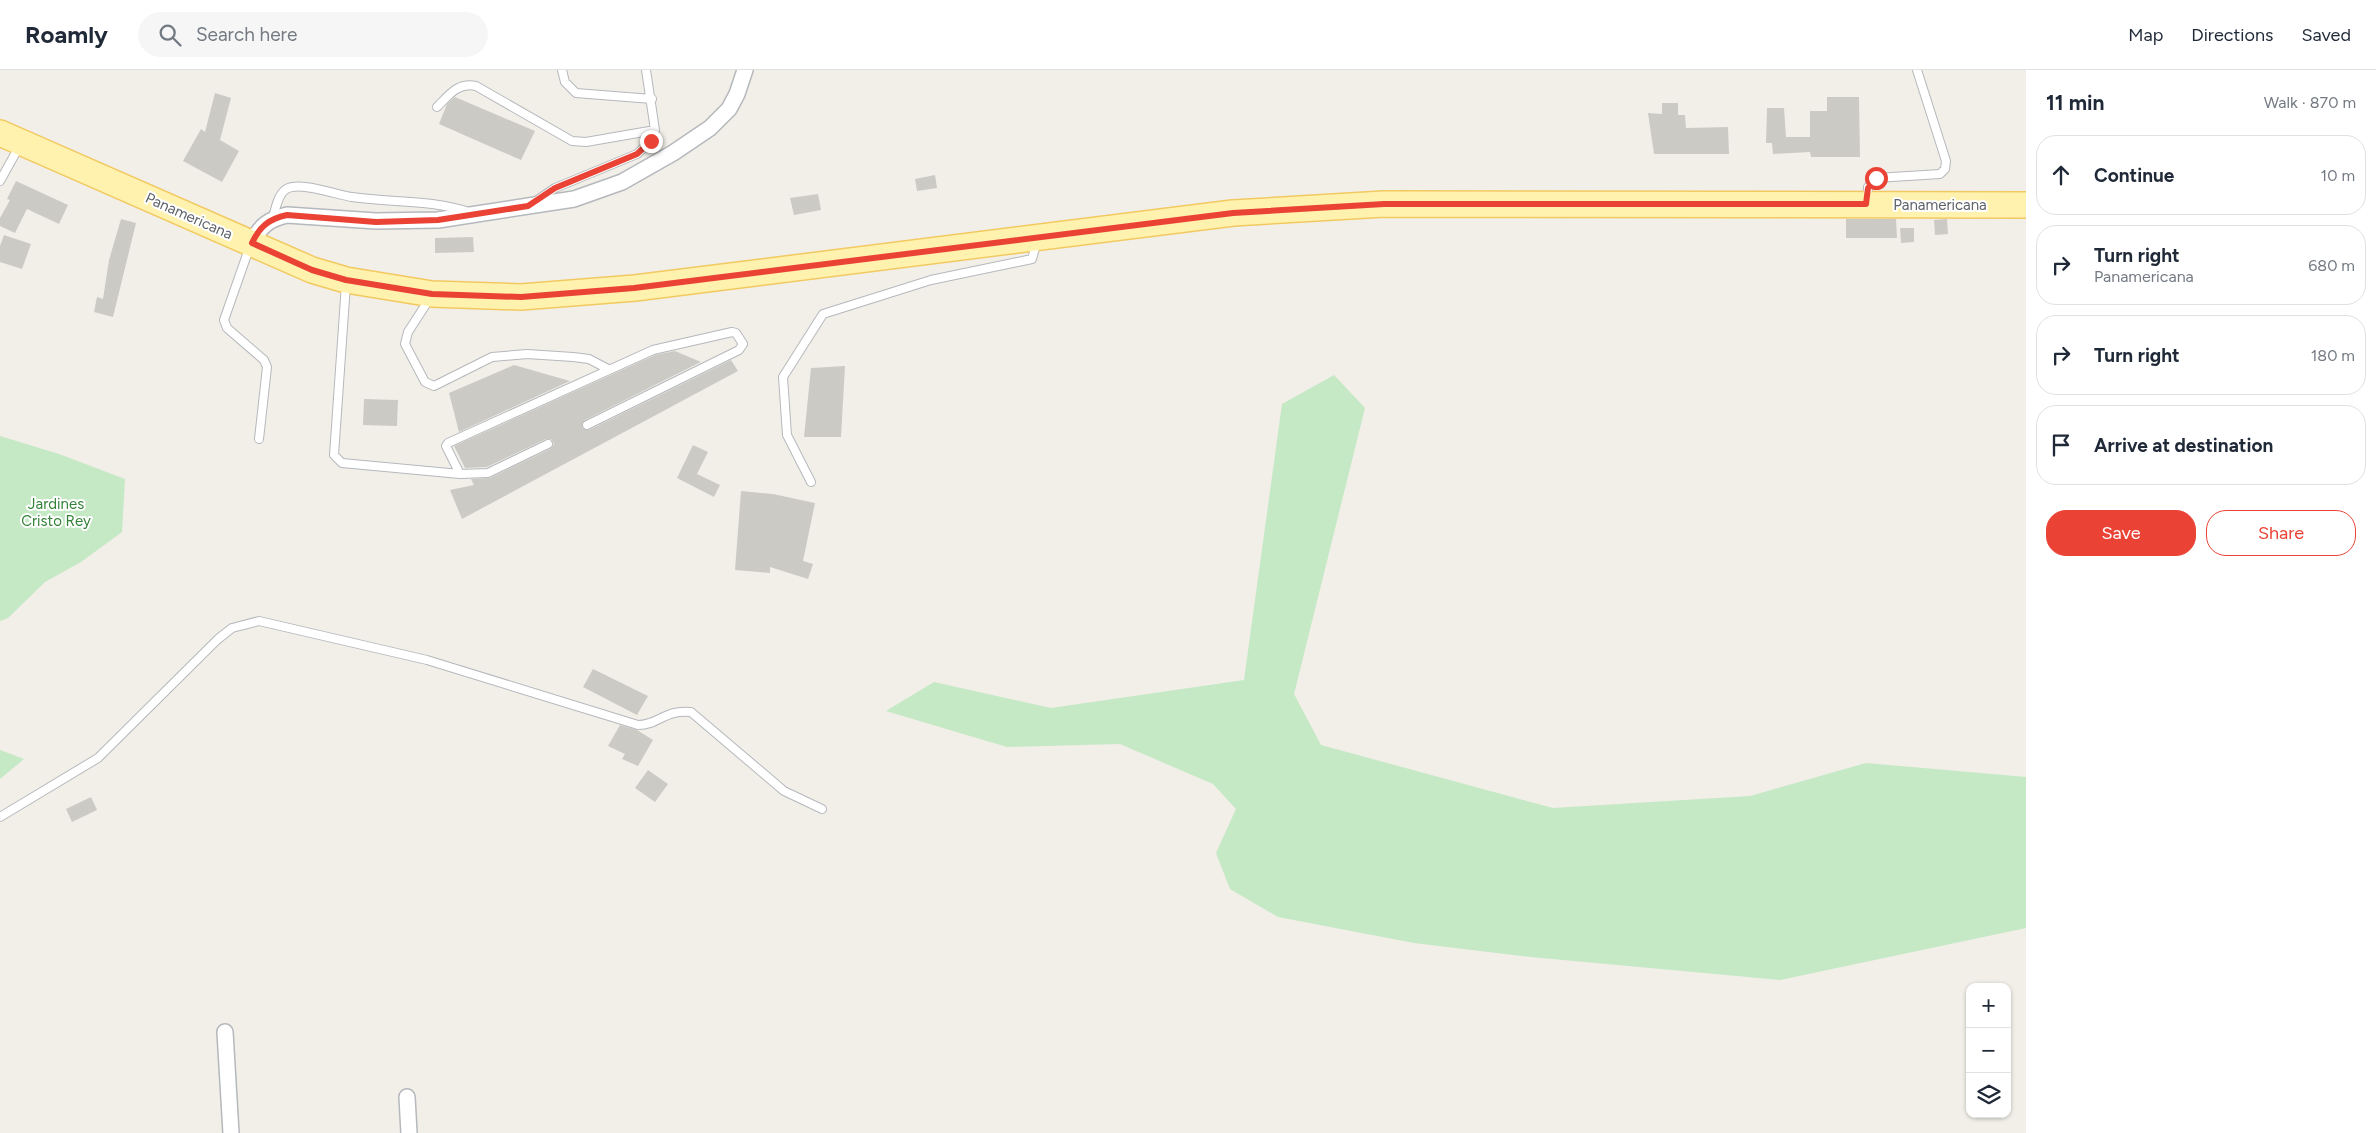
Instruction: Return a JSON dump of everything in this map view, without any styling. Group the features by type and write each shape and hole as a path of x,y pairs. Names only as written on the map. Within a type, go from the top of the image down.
{"main road":[{"name":"Panamericana","path":"11,138 312,270 346,280 432,294 521,297 634,288 1233,213 1384,204 2026,205"}],"street":[{"path":"252,243 263,224 273,218 287,215 376,222 438,220 574,199 622,182 673,153 710,128 729,109 737,94 745,70"},
{"path":"225,1032 231,1133"},
{"path":"407,1097 409,1133"}],"lane":[{"path":"562,70 565,82 576,93 652,99"},
{"path":"528,206 555,188 637,154 651,141 655,130 652,99 646,70"},
{"path":"1866,204 1868,188 1876,178 1940,174 1945,169 1946,162 1917,70"},
{"path":"437,107 456,88 468,84 476,86 572,141 586,142 655,130"},
{"path":"0,181 11,138"},
{"path":"273,218 282,192 291,187 320,190 351,197 446,205 474,214"},
{"path":"811,482 787,434 783,377 823,314 931,280 1032,259 1038,236"},
{"path":"252,243 224,320 227,328 264,360 267,367 259,439"},
{"path":"346,280 334,455 342,463 460,474 488,474 548,444"},
{"path":"432,294 408,332 405,344 425,382 430,385 434,386 492,356 527,354 573,357 589,359 608,369"},
{"path":"460,474 446,446 448,443 608,369 653,350 726,333 736,333 743,344 739,350 587,425"},
{"path":"0,817 98,758 218,639 232,628 259,621 427,660 638,725 647,725 678,710 691,712 784,791 822,809"}],"green space":[{"path":"1334,375 1365,408 1294,694 1321,745 1553,808 1750,796 1866,763 2026,777 2026,928 1780,980 1531,957 1414,943 1278,917 1230,889 1216,853 1236,809 1213,784 1120,744 1007,747 886,711 934,682 1051,708 1244,680 1282,404"},
{"name":"Jardines Cristo Rey","path":"0,436 59,454 125,479 122,532 81,562 45,582 8,618 0,621"},
{"path":"0,750 24,759 0,779"}],"building":[{"path":"215,93 231,98 220,140 239,151 222,182 183,161 201,129 205,132"},
{"path":"455,97 535,131 521,160 439,124 447,104"},
{"path":"1827,97 1859,97 1860,157 1811,157 1810,152 1773,154 1772,143 1766,143 1767,108 1784,108 1786,137 1810,137 1810,111 1827,111"},
{"path":"1662,103 1678,103 1678,115 1685,115 1686,128 1728,127 1729,154 1654,154 1648,113 1662,114"},
{"path":"935,175 937,188 917,191 915,179"},
{"path":"16,181 68,205 59,224 27,209 15,233 0,226 0,218 10,200 7,199"},
{"path":"818,194 821,210 794,215 790,198"},
{"path":"121,219 136,223 113,317 94,312 97,297 103,299 109,260"},
{"path":"1846,219 1896,219 1897,238 1846,238"},
{"path":"1947,219 1948,234 1935,235 1934,220"},
{"path":"1900,228 1914,228 1914,242 1901,243"},
{"path":"4,235 31,244 22,269 0,262 0,246"},
{"path":"473,237 474,252 435,253 435,238"},
{"path":"675,351 701,362 585,420 582,428 589,430 731,360 738,371 462,519 450,490 474,485 471,479 490,478 550,449 554,444 551,439 546,439 487,467 465,468 454,446 655,355"},
{"path":"514,365 570,381 459,432 449,393"},
{"path":"845,366 841,437 804,437 811,368"},
{"path":"364,399 398,400 397,426 363,425"},
{"path":"693,445 708,452 697,474 720,485 714,497 677,478"},
{"path":"741,491 773,494 815,503 803,561 813,564 808,579 770,567 770,573 735,570"},
{"path":"593,669 648,696 637,715 583,687"},
{"path":"620,725 637,730 653,740 638,766 622,759 625,754 608,746"},
{"path":"648,770 668,784 655,802 635,788"},
{"path":"91,797 97,810 72,822 66,809"}],"route":[{"path":"651,141 637,154 555,188 528,206 438,220 376,222 324,216 287,215 273,218 263,224 252,243 312,270 346,280 432,294 521,297 634,288 1233,213 1384,204 1866,204 1870,182 1876,178"}]}
